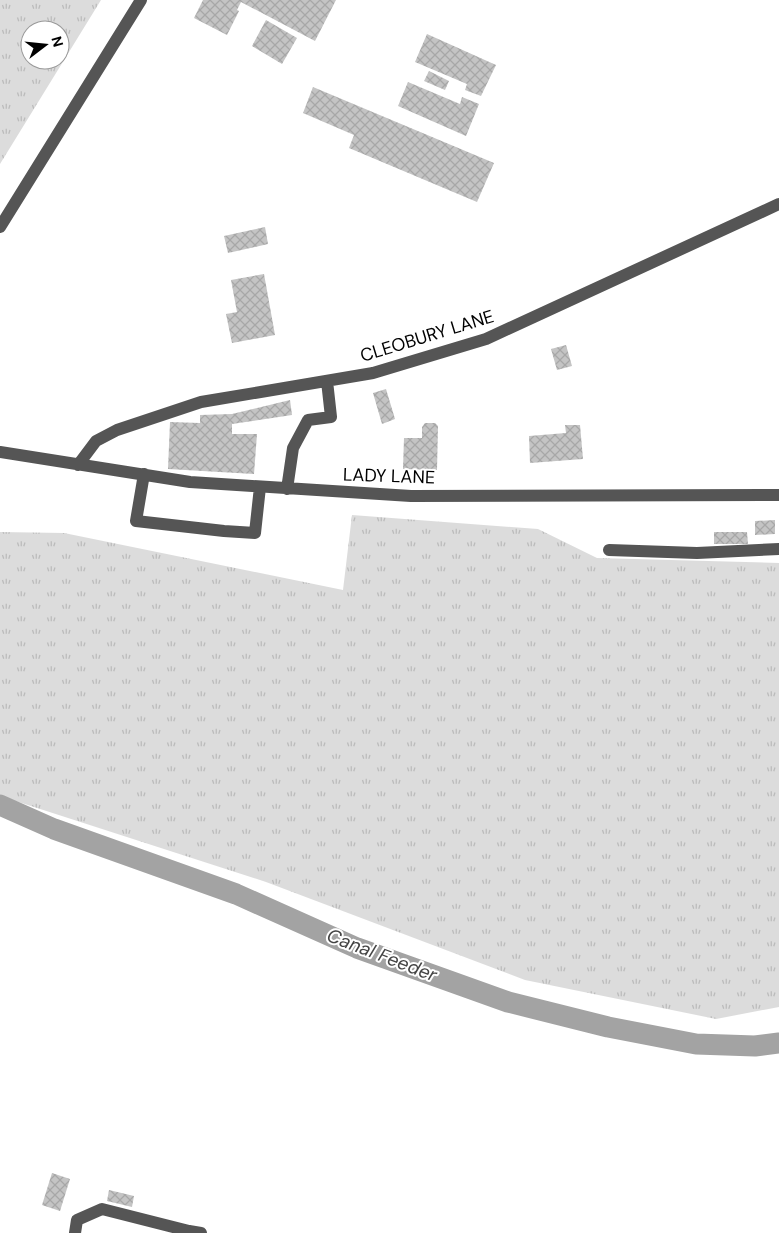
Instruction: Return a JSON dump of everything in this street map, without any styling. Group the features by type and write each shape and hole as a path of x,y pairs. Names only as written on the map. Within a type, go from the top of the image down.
{"street":[{"path":"0,228 141,0"},
{"name":"CLEOBURY LANE","path":"78,465 96,442 117,430 201,402 373,373 486,339 779,204"},
{"path":"287,489 293,448 308,420 331,417 327,381"},
{"name":"LADY LANE","path":"0,452 190,482 411,496 779,494"},
{"path":"144,474 136,521 224,531 255,533 260,487"},
{"path":"610,550 697,552 779,548"},
{"path":"75,1233 77,1220 102,1209 201,1233"}],"green space":[{"path":"0,0 101,0 70,50 70,20 20,20 20,70 58,70 0,164"},
{"path":"352,515 538,529 597,558 779,563 779,1007 716,1019 525,980 266,882 0,796 0,532 64,533 343,590"}],"building":[{"path":"203,0 336,0 315,41 241,2 237,10 239,11 227,35 194,18"},
{"path":"266,20 297,38 282,64 252,46"},
{"path":"427,34 496,65 481,96 465,90 467,84 415,62"},
{"path":"429,71 449,81 445,90 424,81"},
{"path":"408,82 460,104 462,97 479,104 466,136 398,106"},
{"path":"313,87 494,163 477,202 349,148 354,135 303,113"},
{"path":"265,227 268,244 228,253 224,236"},
{"path":"264,274 275,335 232,343 226,314 237,312 231,280"},
{"path":"566,345 572,366 557,370 551,349"},
{"path":"386,389 395,419 382,424 373,393"},
{"path":"290,400 292,415 232,424 232,434 257,434 254,474 168,469 170,422 200,423 200,415 232,414"},
{"path":"425,423 435,423 438,426 437,470 403,469 404,438 422,438 422,427"},
{"path":"565,425 580,425 583,459 530,463 529,436 566,433"},
{"path":"775,520 775,534 755,535 755,521"},
{"path":"714,532 747,532 748,544 714,544"},
{"path":"52,1173 70,1179 60,1211 42,1205"},
{"path":"109,1190 134,1196 132,1207 107,1201"}],"waterway":[{"name":"Canal Feeder","path":"0,805 54,829 236,894 357,948 508,1002 608,1027 696,1044 755,1046 779,1043"}]}
